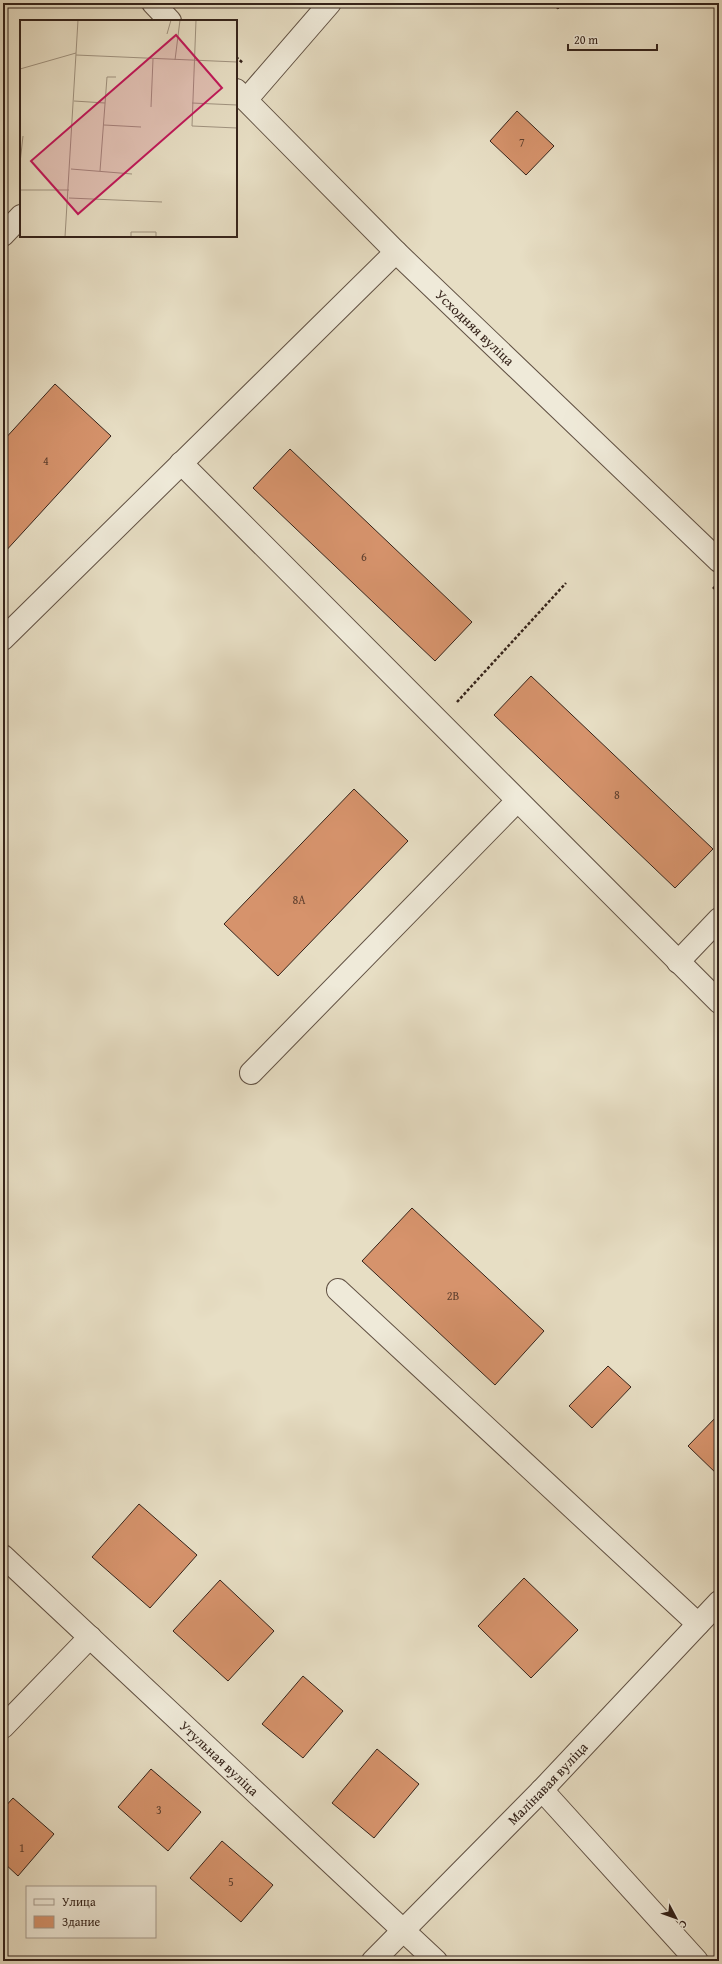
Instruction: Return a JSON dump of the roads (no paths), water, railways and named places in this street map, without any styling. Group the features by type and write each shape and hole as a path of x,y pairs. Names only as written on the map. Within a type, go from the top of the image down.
{"street":[{"path":"153,3 169,20"},
{"path":"241,95 330,3"},
{"name":"Усходняя вуліца","path":"241,95 396,252 719,561"},
{"path":"3,235 20,217"},
{"path":"3,639 396,252"},
{"path":"181,463 719,1002"},
{"path":"251,1072 517,801"},
{"path":"678,962 719,919"},
{"path":"338,1290 698,1624"},
{"name":"Утульная вуліца","path":"3,1556 436,1961"},
{"name":"Малінавая вуліца","path":"373,1961 542,1790 719,1602"},
{"path":"3,1727 90,1637"},
{"path":"542,1790 697,1961"}]}
